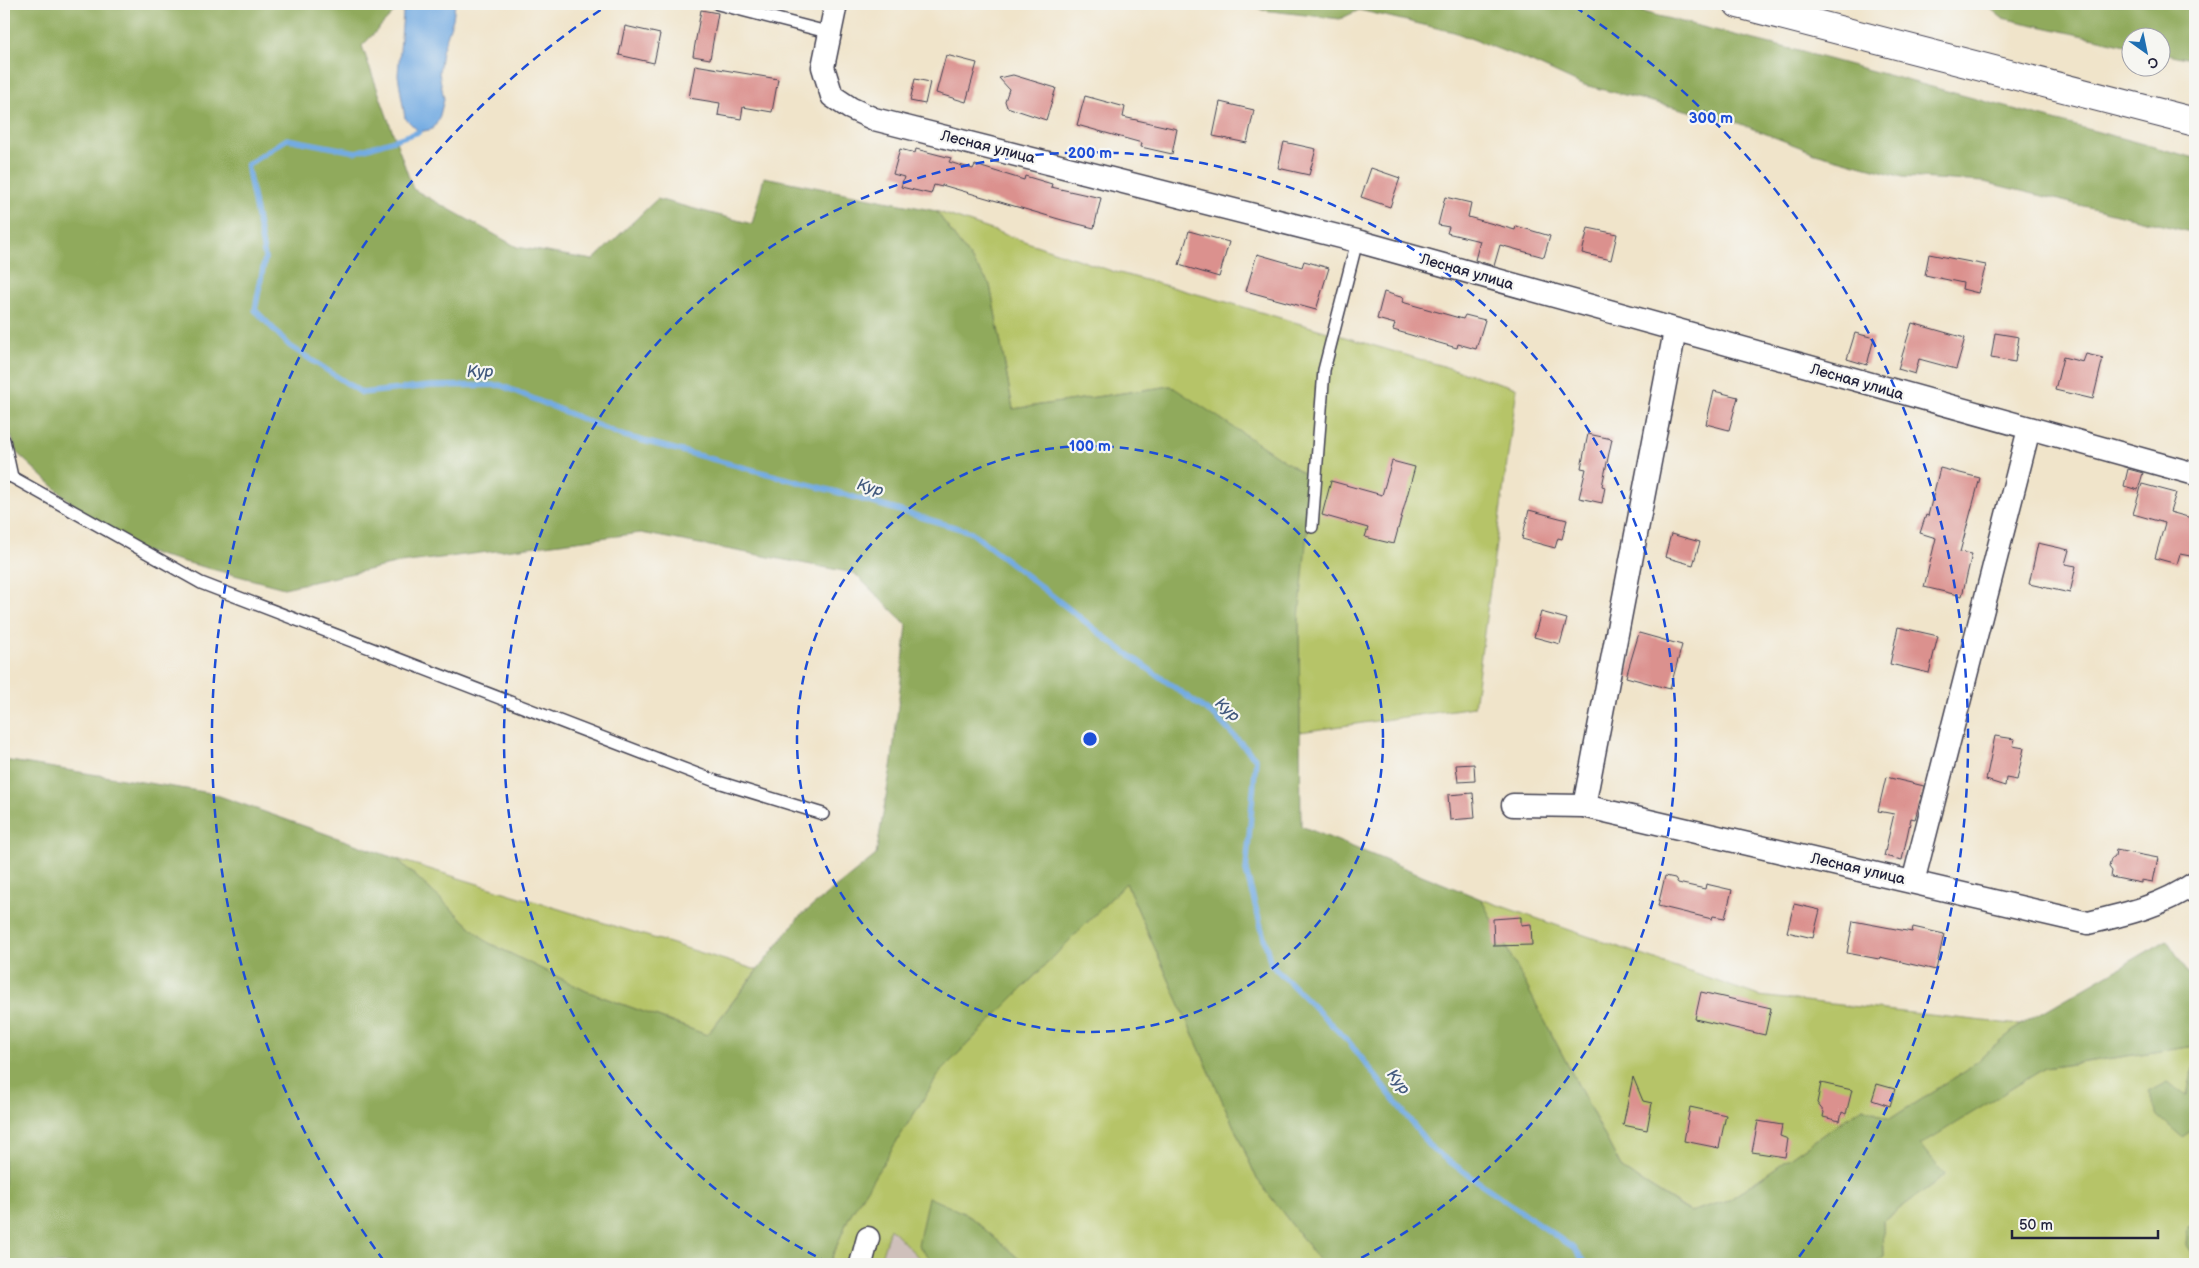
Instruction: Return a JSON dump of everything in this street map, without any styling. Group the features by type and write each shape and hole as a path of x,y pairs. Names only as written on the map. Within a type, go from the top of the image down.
{"main road":[{"path":"1738,4 2195,122"}],"street":[{"name":"Лесная улица","path":"836,4 823,67 832,96 850,108 874,119 1357,241 1675,331 2195,474"},
{"path":"1584,806 1675,331"},
{"path":"1913,882 2029,429"},
{"name":"Лесная улица","path":"1513,805 1584,806 2088,923 2135,913 2185,890 2195,883"},
{"path":"861,1264 868,1238"}],"lane":[{"path":"718,4 831,33"},
{"path":"1312,527 1324,370 1357,241"},
{"path":"4,440 8,476 201,583 715,781 823,814"}],"shaded area":[{"path":"890,1228 925,1264 879,1264"}],"green space":[{"path":"4,4 402,4 362,46 413,189 517,247 593,260 657,199 752,224 764,177 936,211 990,285 1013,409 1171,386 1312,479 1299,619 1301,826 1481,899 1622,1169 1690,1212 1729,1200 1863,1107 1890,1119 1965,1071 2020,1025 2167,940 2195,983 2195,1046 2045,1068 1920,1145 1945,1175 1883,1221 1884,1257 1874,1264 1823,1264 1815,1261 1812,1264 1322,1264 1257,1179 1126,883 941,1071 849,1217 829,1264 4,1264 4,760 211,793 397,859 487,942 586,991 707,1035 799,917 876,855 892,761 907,625 854,573 641,533 400,563 284,588 116,544 17,453 4,416"},
{"path":"1251,4 1610,4 1791,49 2195,158 2195,233 1984,182 1903,177 1815,153 1738,123 1580,84 1532,62 1454,32 1359,10 1340,19 1262,10"},
{"path":"1985,4 2195,4 2195,60 2172,55 2172,28 2122,28 2122,44 2002,18"},
{"path":"936,211 1112,271 1230,303 1517,388 1474,707 1300,732 1299,619 1171,386 1013,409 990,285"},
{"path":"397,859 757,970 707,1035 586,991 487,942"},
{"path":"1126,883 1257,1179 1322,1264 1025,1264 968,1215 918,1245 934,1264 925,1264 890,1228 879,1264 829,1264 849,1217 941,1071"},
{"path":"1481,899 1759,996 2020,1025 1965,1071 1890,1119 1863,1107 1729,1200 1691,1212 1622,1169"},
{"path":"2195,1046 2195,1068 2193,1069 2187,1096 2182,1137 2195,1128 2195,1222 2188,1227 2186,1245 2195,1259 2195,1264 1874,1264 1884,1257 1883,1221 1945,1175 1919,1145 2045,1068"},
{"path":"2193,1068 2195,1068 2195,1128 2182,1137 2158,1116 2148,1092 2167,1082 2187,1095"},
{"path":"928,1197 968,1215 1025,1264 934,1264 918,1245"},
{"path":"2195,1222 2195,1259 2186,1245 2188,1227"}],"water":[{"path":"408,4 455,4 453,19 442,51 439,73 444,99 439,119 433,129 419,132 405,118 398,75 403,13"}],"building":[{"path":"701,10 718,13 710,59 693,56"},
{"path":"625,26 660,34 654,63 619,55"},
{"path":"946,55 977,63 966,102 936,93"},
{"path":"695,65 778,79 772,112 743,107 741,119 718,115 720,103 689,98"},
{"path":"1013,75 1056,88 1046,120 1007,107 1005,101 1009,89 999,78"},
{"path":"915,79 930,82 925,104 910,101"},
{"path":"1085,96 1125,107 1123,117 1177,129 1172,154 1141,147 1142,143 1077,125"},
{"path":"1220,102 1254,110 1247,143 1213,136"},
{"path":"1284,142 1316,149 1309,175 1278,168"},
{"path":"900,149 915,153 916,149 951,158 949,162 973,169 975,165 1024,180 1025,176 1052,184 1051,187 1101,198 1094,228 942,185 942,187 934,185 931,194 901,187 904,177 893,174"},
{"path":"1371,168 1400,178 1390,207 1361,197"},
{"path":"1445,197 1471,203 1468,217 1515,230 1516,226 1550,236 1544,257 1500,245 1494,266 1475,260 1480,241 1447,233 1449,227 1438,225"},
{"path":"1588,228 1617,234 1611,260 1582,253"},
{"path":"1189,231 1229,242 1219,277 1179,265"},
{"path":"1257,254 1302,267 1304,261 1329,268 1316,310 1246,291"},
{"path":"1929,254 1986,265 1978,293 1962,289 1963,283 1925,275"},
{"path":"1384,292 1404,298 1402,302 1463,319 1465,315 1485,320 1476,349 1458,344 1457,348 1393,330 1395,324 1377,319"},
{"path":"1912,323 1965,338 1956,369 1919,359 1915,374 1898,369"},
{"path":"1855,333 1874,338 1867,365 1847,359"},
{"path":"1995,333 2019,337 2015,362 1991,358"},
{"path":"2086,354 2103,358 2093,399 2055,390 2063,357 2083,362"},
{"path":"1714,391 1738,397 1729,430 1706,424"},
{"path":"1588,434 1612,439 1602,486 1605,487 1602,503 1579,498 1586,469 1581,468"},
{"path":"1392,461 1415,467 1394,544 1365,537 1368,528 1322,515 1331,481 1382,495"},
{"path":"1940,468 1980,478 1960,552 1972,554 1962,596 1924,587 1936,538 1920,533 1926,515 1928,516"},
{"path":"2128,469 2143,473 2138,490 2124,486"},
{"path":"2142,484 2176,493 2170,512 2195,519 2195,557 2180,554 2177,564 2155,558 2165,523 2133,514"},
{"path":"1529,510 1567,520 1562,539 1558,538 1555,548 1522,539"},
{"path":"1671,534 1700,542 1693,565 1665,557"},
{"path":"2038,543 2069,550 2065,564 2076,566 2070,593 2029,584"},
{"path":"1541,612 1567,619 1560,644 1534,637"},
{"path":"1898,627 1938,636 1929,673 1890,664"},
{"path":"1639,633 1682,645 1670,689 1626,677"},
{"path":"1995,736 2015,739 2013,746 2024,748 2017,780 2006,778 2005,786 1986,780"},
{"path":"1474,764 1475,781 1458,782 1456,765"},
{"path":"1886,777 1924,786 1915,819 1911,818 1902,860 1884,856 1894,814 1878,811"},
{"path":"1473,793 1475,818 1450,820 1448,795"},
{"path":"2116,850 2158,858 2153,882 2141,880 2141,883 2111,877 2112,871 2109,867"},
{"path":"1665,876 1675,878 1678,883 1705,889 1706,884 1732,890 1725,918 1713,916 1712,919 1658,906"},
{"path":"1794,904 1820,910 1813,938 1787,932"},
{"path":"1521,917 1521,925 1531,924 1532,945 1494,946 1493,919"},
{"path":"1853,921 1912,932 1913,927 1944,934 1936,970 1880,957 1879,959 1847,953"},
{"path":"1701,992 1771,1008 1765,1035 1695,1019"},
{"path":"1633,1077 1643,1101 1652,1103 1647,1130 1623,1125"},
{"path":"1821,1083 1852,1090 1846,1114 1842,1112 1840,1121 1823,1117 1824,1112 1817,1103"},
{"path":"1877,1084 1895,1089 1890,1106 1872,1100"},
{"path":"1690,1107 1726,1115 1719,1148 1684,1141"},
{"path":"1758,1121 1782,1125 1780,1136 1788,1139 1785,1157 1752,1152"}],"waterway":[{"name":"Кур","path":"421,125 419,132 356,152 287,139 247,165 265,258 255,310 290,346 362,393 430,386 500,385 621,435 833,491 971,532 1111,642 1216,717 1256,759 1246,871 1271,964 1349,1042 1433,1150 1576,1250 1586,1264"}]}
